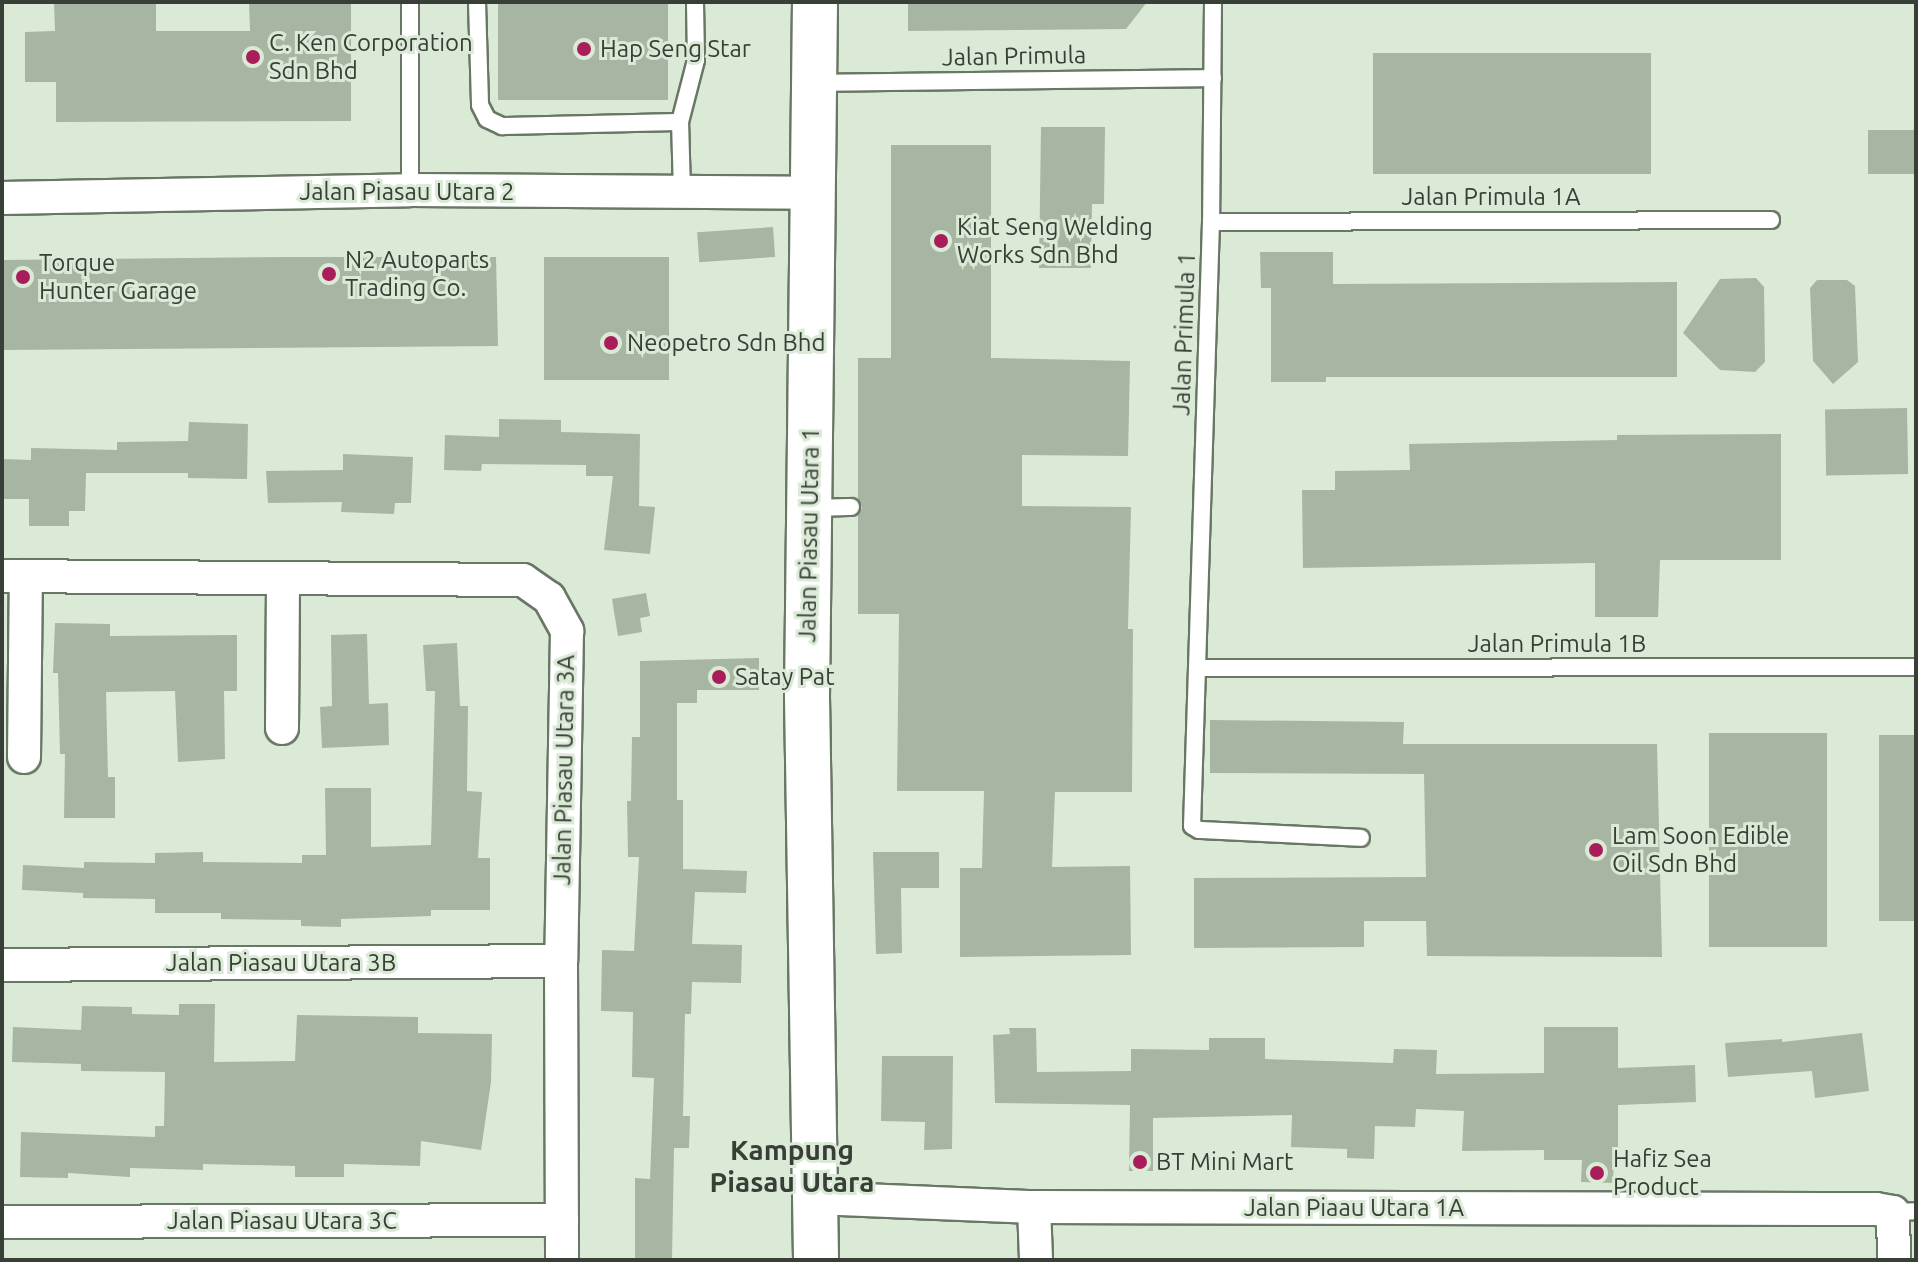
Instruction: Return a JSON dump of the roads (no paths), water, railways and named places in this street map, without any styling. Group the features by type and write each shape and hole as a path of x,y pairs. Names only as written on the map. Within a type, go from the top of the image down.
{"street":[{"name":"Jalan Piasau Utara 1","path":"815,2 807,697 816,1260"},
{"name":"Jalan Piasau Utara 2","path":"2,198 410,190 811,193"},
{"name":"Jalan Piasau Utara 3A","path":"14,576 523,580 549,598 567,631 561,961 562,1260"},
{"path":"14,576 24,757"},
{"path":"282,728 283,578"},
{"name":"Jalan Piasau Utara 3B","path":"2,965 561,961"},
{"name":"Jalan Piaau Utara 1A","path":"816,1198 1034,1207 1904,1211"},
{"path":"1034,1207 1036,1260"},
{"path":"1894,1260 1904,1211"},
{"name":"Jalan Piasau Utara 3C","path":"2,1222 562,1220"}],"lane":[{"path":"410,2 410,190"},
{"path":"477,2 480,105 487,119 502,126 680,122"},
{"path":"682,192 680,122 696,60 695,2"},
{"name":"Jalan Primula 1","path":"1213,2 1211,222 1192,826 1199,830 1361,838"},
{"name":"Jalan Primula","path":"815,83 1213,78"},
{"name":"Jalan Primula 1A","path":"1211,222 1771,220"},
{"path":"809,508 851,507"},
{"name":"Jalan Primula 1B","path":"1197,668 1916,667"}],"place":[{"name":"Hap Seng Star","path":"584,49"},
{"name":"C. Ken Corporation Sdn Bhd","path":"253,57"},
{"name":"Kiat Seng Welding Works Sdn Bhd","path":"941,241"},
{"name":"N2 Autoparts Trading Co.","path":"329,274"},
{"name":"Torque Hunter Garage","path":"23,277"},
{"name":"Neopetro Sdn Bhd","path":"611,343"},
{"name":"Satay Pat","path":"719,677"},
{"name":"Lam Soon Edible Oil Sdn Bhd","path":"1596,850"},
{"name":"BT Mini Mart","path":"1140,1162"},
{"name":"Hafiz Sea Product","path":"1597,1173"}],"district":[{"name":"Kampung Piasau Utara","path":"792,1166"}]}
